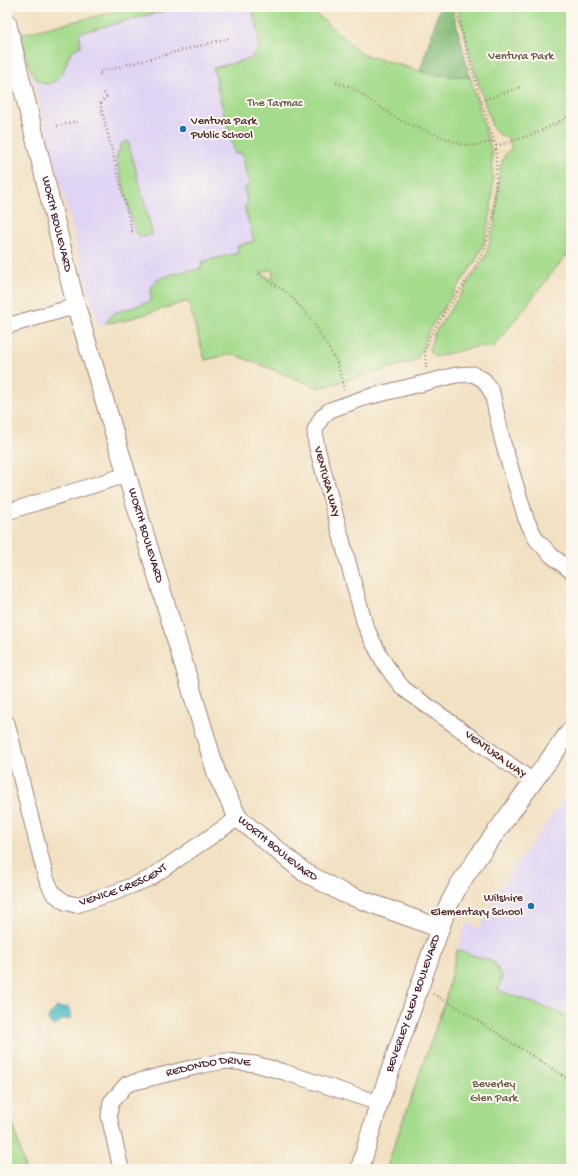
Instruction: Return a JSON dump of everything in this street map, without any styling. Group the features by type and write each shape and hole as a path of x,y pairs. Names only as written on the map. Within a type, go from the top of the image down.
{"street":[{"name":"WORTH BOULEVARD","path":"7,24 76,306 217,775 238,818 304,872 343,893 439,928"},
{"path":"7,326 76,306"},
{"name":"VENTURA WAY","path":"534,782 404,689 391,675 377,652 365,625 316,444 315,430 322,417 330,410 347,404 456,375 473,374 484,380 492,393 503,443 526,519 536,540 551,555 571,571"},
{"path":"7,512 126,475"},
{"name":"VENICE CRESCENT","path":"7,723 46,878 53,893 65,902 76,905 116,892 150,878 238,818"},
{"name":"BEVERLEY GLEN BOULEVARD","path":"360,1169 379,1102 447,908 459,885 480,854 571,730"},
{"name":"REDONDO DRIVE","path":"121,1169 109,1116 111,1102 117,1093 127,1084 134,1082 203,1065 226,1061 255,1064 379,1102"}],"path":[{"path":"428,382 425,352 428,340 435,327 478,264 489,237 494,216 497,177 495,141 481,101 455,7"},
{"path":"100,75 99,72 229,38"},
{"path":"336,83 350,86 399,120 460,144 478,146 495,141"},
{"path":"481,101 520,87"},
{"path":"104,93 106,97 103,99 100,106 132,231 129,232"},
{"path":"496,146 530,136 555,124 571,114"},
{"path":"57,126 78,120"},
{"path":"258,274 289,294 313,322 338,364 347,404"},
{"path":"419,987 457,1007 571,1081"}],"shaded area":[{"name":"Ventura Park Public School","path":"173,7 300,7 312,10 349,44 272,269 188,301 123,321 98,325 31,72 34,76 56,80 64,69 72,50 81,46 79,33"},
{"name":"Wilshire Elementary School","path":"571,790 571,1017 498,990 457,950 467,922 480,929 498,890"}],"green space":[{"path":"135,7 179,7 79,33 81,46 72,51 58,79 47,84 36,78 28,64 21,34"},
{"name":"The Tarmac","path":"249,7 300,7 312,10 362,54 434,75 470,77 492,153 493,183 491,211 485,240 476,260 431,327 415,361 319,388 233,354 205,360 188,301 123,321 105,323 114,313 151,301 152,286 155,282 167,276 202,268 201,262 238,253 237,246 254,241 244,206 248,205 244,188 250,186 241,152 235,154 213,68 250,59 260,45 258,44 258,30","holes":["272,269 273,280 261,273"]},
{"path":"440,7 452,7 470,77 434,75 420,71"},
{"name":"Ventura Park","path":"457,7 571,7 571,249 493,348 479,346 435,357 429,350 434,334 486,255 494,227 500,167 506,153 512,148 508,138 498,134 492,126"},
{"path":"128,141 152,235 141,237 135,232 116,158 122,143"},
{"name":"Beverley Glen Park","path":"457,950 494,962 502,977 498,990 571,1017 571,1169 386,1169 445,1001"},
{"path":"7,1100 25,1169 7,1169"}],"water":[{"path":"57,1007 68,1007 72,1016 70,1019 63,1019 54,1026 48,1019"}],"place":[{"name":"Ventura Park Public School","path":"183,129"},
{"name":"Wilshire Elementary School","path":"531,906"}]}
